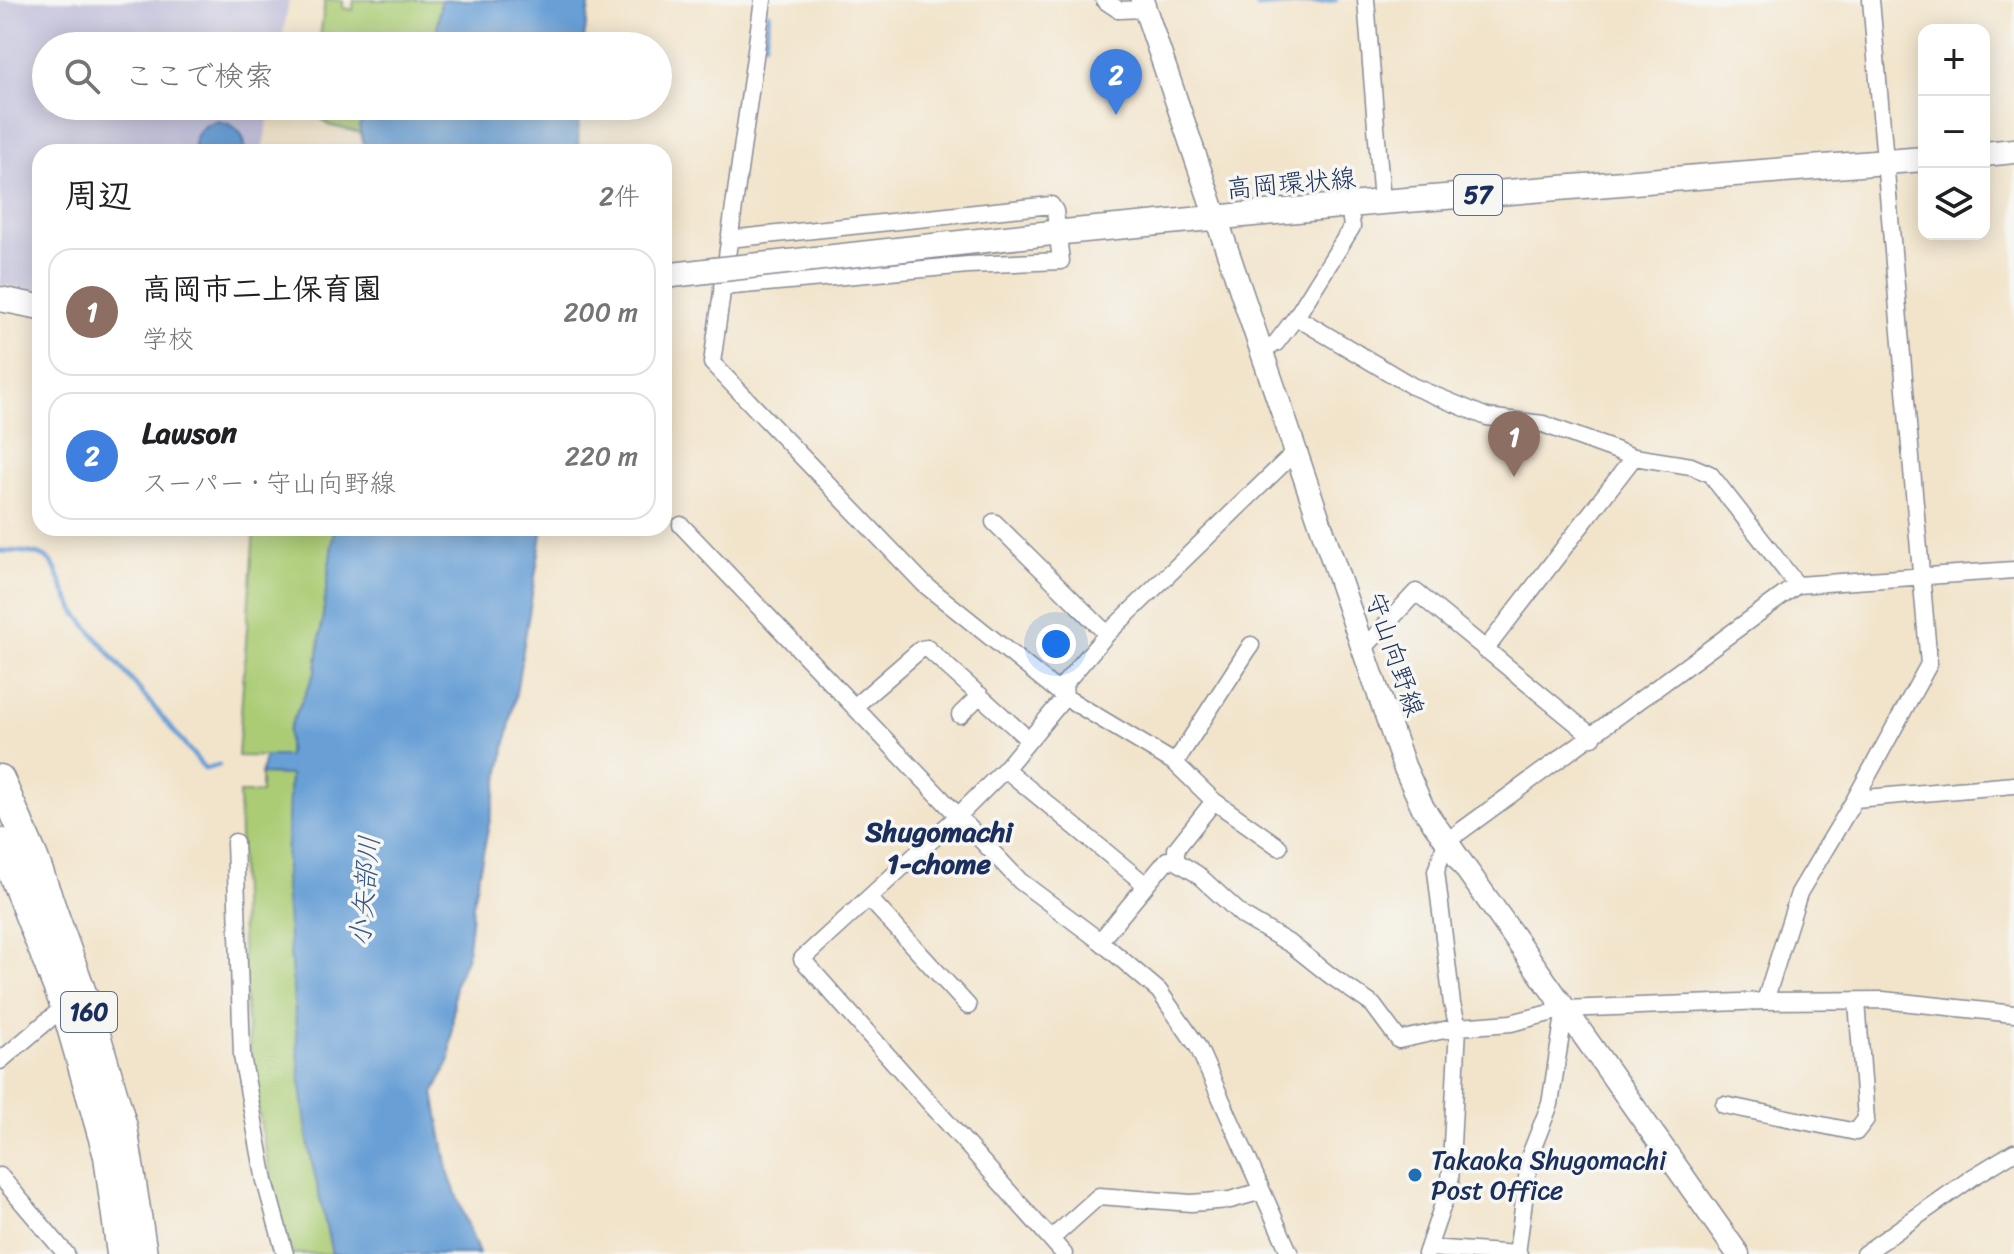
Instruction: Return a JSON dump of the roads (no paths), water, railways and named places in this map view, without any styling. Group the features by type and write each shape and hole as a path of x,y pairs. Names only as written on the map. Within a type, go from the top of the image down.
{"highway":[{"name":"160","path":"0,779 34,858 92,1021 123,1127 143,1254"},
{"name":"160","path":"0,842 65,1006 108,1156 121,1254"}],"main road":[{"name":"守山向野線","path":"1143,4 1363,649 1404,766 1423,808 1738,1254"},
{"path":"1990,153 2014,151"},
{"name":"高岡環状線","path":"672,275 718,278 1032,235 1349,205 1918,160"},
{"path":"0,299 32,305"}],"street":[{"path":"763,0 729,239 718,278 712,363 924,584 1065,697 1175,763 1214,801 1279,847"},
{"path":"1104,0 1119,10 1143,4"},
{"path":"1366,0 1382,202"},
{"path":"1765,1001 1799,893 1929,664 1871,0"},
{"path":"718,278 1061,261 1055,211 1051,205 729,239"},
{"path":"1260,352 1276,343 1296,317 1352,227 1349,205"},
{"path":"1296,317 1412,386 1487,417 1543,424 1634,457 1691,466 1710,474 1797,585"},
{"path":"1064,1254 802,959 1005,769 1065,697 1064,684 1107,634 1296,451"},
{"path":"1485,650 1634,457"},
{"path":"994,522 1107,634"},
{"path":"681,525 1020,881 1100,941 1159,991 1198,1047 1290,1254"},
{"path":"1565,1009 1550,1104 1530,1155 1518,1254 1427,1251 1450,1184 1458,1027 1452,1004 1436,871 1446,842 1797,585 2014,570"},
{"path":"1363,649 1416,592 1593,737"},
{"path":"1175,763 1251,645"},
{"path":"854,707 921,649 927,648 1029,740"},
{"path":"960,715 980,695"},
{"path":"1005,769 1146,885"},
{"path":"1855,799 2014,785"},
{"path":"1176,861 1176,849 1214,801"},
{"path":"235,842 242,1056 265,1181 285,1254"},
{"path":"1100,941 1167,860 1176,861 1197,874 1243,916 1292,945 1373,1005 1399,1040 1458,1027 1511,1023 1565,1009 1883,1000 2014,1014"},
{"path":"869,898 968,1006"},
{"path":"1724,1105 1856,1132 1866,1119 1857,1001"},
{"path":"0,1061 65,1006"},
{"path":"1864,1254 2014,1152"},
{"path":"0,1176 66,1254"},
{"path":"1051,1239 1099,1196 1191,1203 1230,1200 1262,1191"}],"water":[{"path":"441,0 590,0 585,32 437,32"},
{"path":"362,120 579,120 578,144 364,144 359,127"},
{"path":"217,121 229,124 238,130 244,144 195,144 199,132"},
{"name":"小矢部川","path":"333,536 542,536 515,699 474,897 467,956 455,984 450,1060 434,1093 449,1175 479,1254 332,1254 309,1148 300,1080 285,886 290,775 261,774 265,756 288,756 288,731 316,670"}],"waterway":[{"path":"1258,7 1335,0"},
{"path":"765,43 769,13"},
{"path":"0,551 37,554 47,558 53,564 77,614 205,769 219,765"}],"place":[{"name":"Lawson","path":"1116,115"},
{"name":"高岡市二上保育園","path":"1514,477"},
{"name":"Takaoka Shugomachi Post Office","path":"1415,1175"}],"district":[{"name":"Shugomachi 1-chome","path":"939,847"}]}
